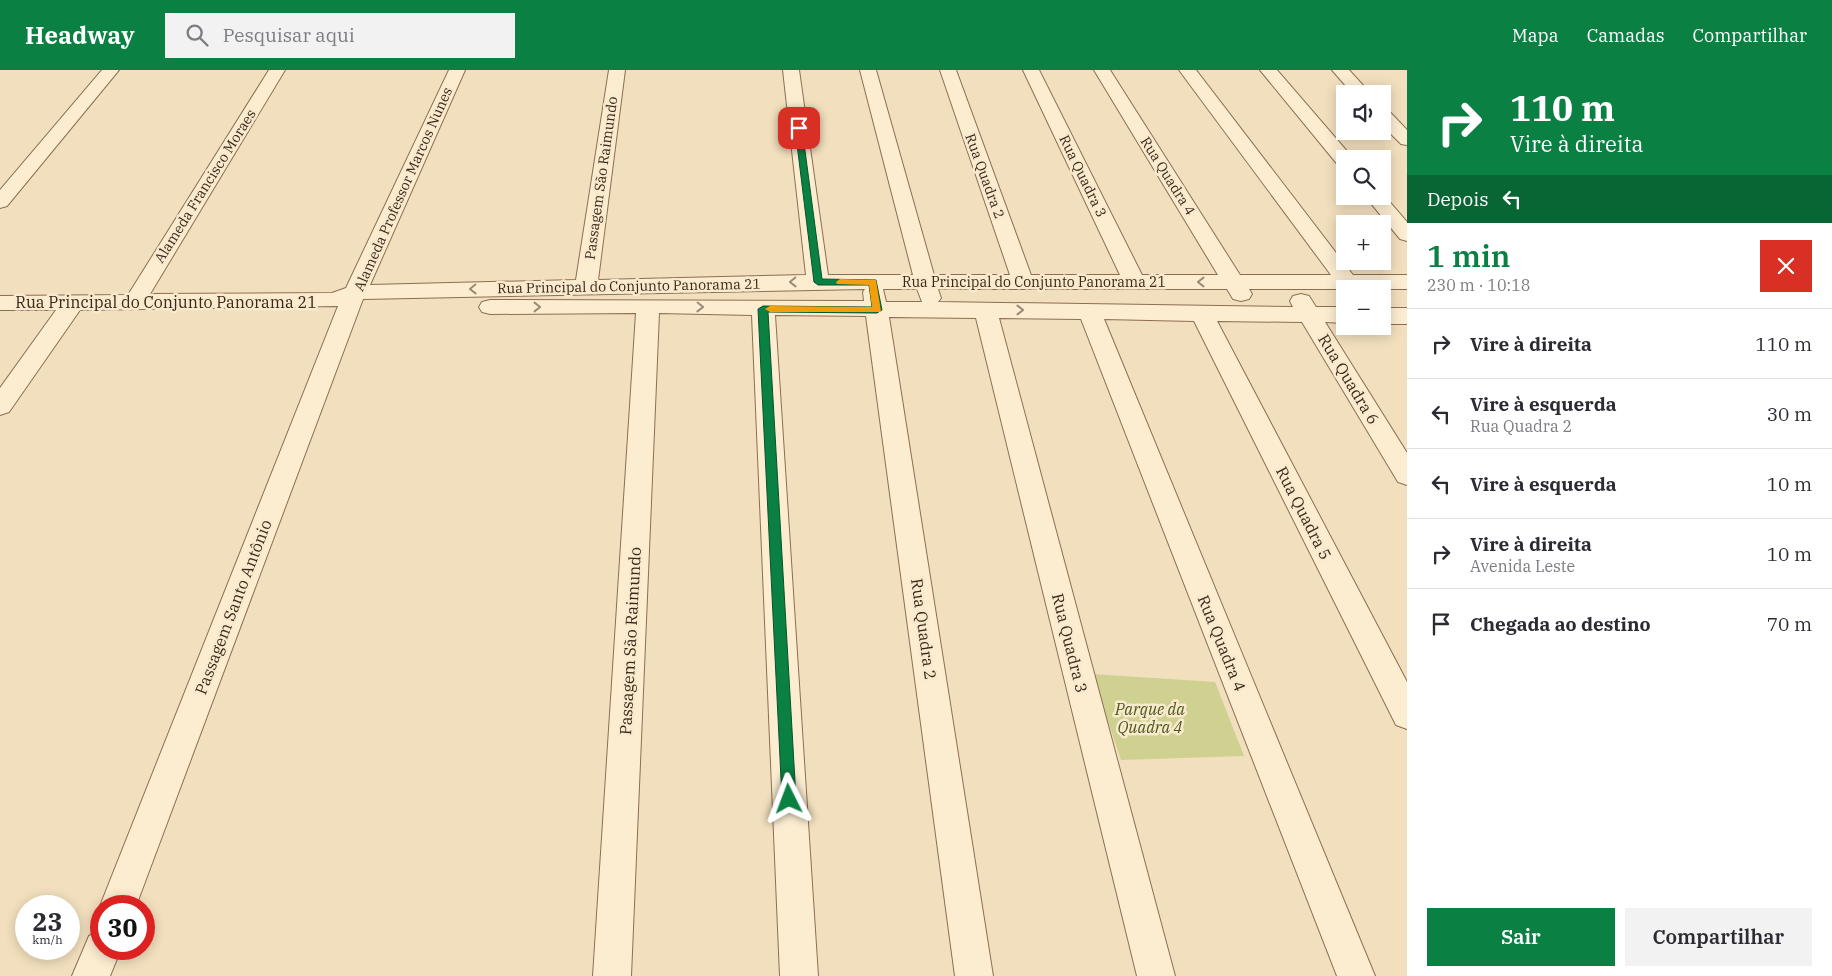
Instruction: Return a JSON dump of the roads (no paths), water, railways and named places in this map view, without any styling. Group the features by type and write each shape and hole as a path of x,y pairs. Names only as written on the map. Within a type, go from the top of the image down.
{"street":[{"path":"0,202 111,70"},
{"name":"Alameda Francisco Moraes","path":"134,303 277,70"},
{"name":"Alameda Professor Marcos Nunes","path":"346,300 457,70"},
{"name":"Passagem São Raimundo","path":"586,286 617,70"},
{"path":"791,70 818,282"},
{"path":"868,70 934,309"},
{"name":"Rua Quadra 2","path":"948,70 1023,282"},
{"name":"Rua Quadra 3","path":"1031,70 1135,282"},
{"name":"Rua Quadra 4","path":"1102,70 1234,282"},
{"path":"1187,70 1346,280"},
{"path":"1268,70 1336,150"},
{"path":"1340,70 1354,85"},
{"path":"1391,123 1407,140"},
{"path":"1386,205 1400,217 1407,235"},
{"name":"Rua Principal do Conjunto Panorama 21","path":"346,300 586,286 818,282 934,309 1336,315"},
{"name":"Rua Principal do Conjunto Panorama 21","path":"0,303 346,300 763,309 875,296 925,282 1336,283"},
{"path":"1234,282 1253,313"},
{"name":"Rua Principal do Conjunto Panorama 21","path":"1391,282 1407,282"},
{"name":"Rua Quadra 6","path":"1291,283 1407,475"},
{"name":"Rua Quadra 2","path":"875,296 974,976"},
{"name":"Passagem Santo Antônio","path":"122,895 346,300"},
{"path":"0,406 73,303"},
{"name":"Passagem São Raimundo","path":"612,976 648,306"},
{"path":"763,309 799,976"},
{"name":"Rua Quadra 3","path":"985,310 1156,976"},
{"name":"Rua Quadra 4","path":"1089,310 1356,976"},
{"name":"Rua Quadra 5","path":"1201,312 1407,714"},
{"path":"1391,316 1407,316"},
{"path":"91,976 98,960"}],"park label":[{"name":"Parque da Quadra 4","path":"1150,718"}]}
